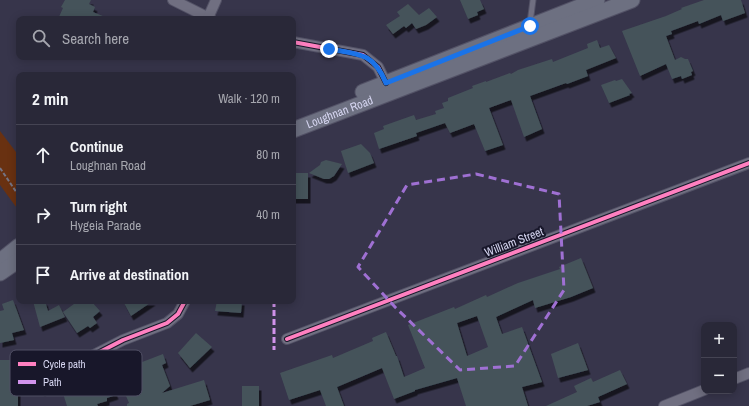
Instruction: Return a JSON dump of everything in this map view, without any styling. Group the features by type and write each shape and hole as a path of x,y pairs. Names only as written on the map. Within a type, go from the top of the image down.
{"main road":[{"name":"Loughnan Road","path":"296,118 597,0"},
{"name":"Loughnan Road","path":"296,129 632,0"},
{"path":"0,261 16,248"},
{"path":"0,273 16,262"}],"street":[{"path":"173,0 205,16"},
{"path":"210,16 216,0"},
{"path":"296,43 363,55 378,67 386,83"},
{"name":"William Street","path":"287,339 749,163"},
{"path":"104,350 123,340 167,323 178,314 183,304"},
{"path":"737,377 749,373"},
{"path":"664,406 701,391"}],"lane":[{"path":"530,26 533,0"}],"path":[{"path":"0,168 16,192"}],"highlighted area":[{"path":"476,174 559,194 564,290 515,366 460,370 395,307 358,267 407,185"}],"shaded area":[{"path":"0,131 16,152 16,207 0,185"}],"building":[{"path":"65,0 91,0 89,4 95,7 93,12 103,16 59,16 63,8 61,7"},
{"path":"460,0 480,0 484,9 477,12 478,15 468,19"},
{"path":"704,0 741,0 745,13 723,21 721,15 699,24 698,21 671,31 672,34 666,36 675,60 681,57 688,59 693,71 691,72 692,75 682,79 681,76 672,79 666,64 640,76 622,31 666,16 682,9 681,8"},
{"path":"408,4 419,15 429,8 437,17 426,25 416,29 412,23 406,28 404,26 393,34 386,25 400,16 397,12"},
{"path":"597,40 600,48 609,45 616,58 586,70 588,76 530,96 542,129 524,137 511,100 489,108 503,145 485,151 474,124 450,133 445,123 416,133 417,136 379,149 374,133 384,129 383,126 414,115 416,120 436,114 435,111 444,108 442,103 448,101 448,98 473,88 472,86 552,59 553,62 588,48 587,44"},
{"path":"622,79 632,93 609,103 601,85"},
{"path":"361,144 370,153 374,163 348,173 341,151"},
{"path":"326,160 342,164 334,176 329,179 324,179 309,173 320,165 321,162"},
{"path":"296,173 308,173 308,199 296,199"},
{"path":"581,258 593,288 571,297 535,308 533,300 496,317 502,334 522,327 542,382 522,387 528,406 466,406 457,378 415,390 394,399 382,368 337,387 344,406 326,406 320,390 289,400 280,373 332,355 333,358 373,341 372,338 386,332 397,356 404,377 425,368 408,325 454,307 455,309 486,295 487,297 518,283 560,269 559,267","holes":["477,316 488,347 467,356 457,323"]},
{"path":"13,300 24,330 12,333 14,340 0,343 0,311 4,310 2,304"},
{"path":"34,304 46,304 48,311 59,305 65,317 40,327"},
{"path":"74,304 94,304 100,311 93,317 97,323 90,328 88,326 77,333 63,312"},
{"path":"125,304 149,304 131,316"},
{"path":"216,304 242,304 241,313 215,311"},
{"path":"196,333 212,347 190,368 178,353"},
{"path":"578,343 588,370 558,378 551,354"},
{"path":"163,354 166,363 162,365 170,386 162,393 204,380 210,400 190,406 127,406 129,403 126,396 142,396 142,362"},
{"path":"0,360 10,360 10,396 18,396 18,406 0,406"},
{"path":"620,370 627,384 598,397 600,402 587,406 546,406 577,392 574,386 591,378 593,382"},
{"path":"242,386 259,386 259,406 242,406"},
{"path":"64,396 113,396 107,398 107,401 97,404 98,406 67,406"}],"marked path":[{"path":"274,304 274,350"}],"cycle path":[{"path":"296,43 363,55 378,67 386,83"},
{"path":"287,339 749,163"},
{"path":"104,350 123,340 167,323 178,314 183,304"}],"route":[{"path":"329,49 363,55 378,67 386,83 530,26"}]}
